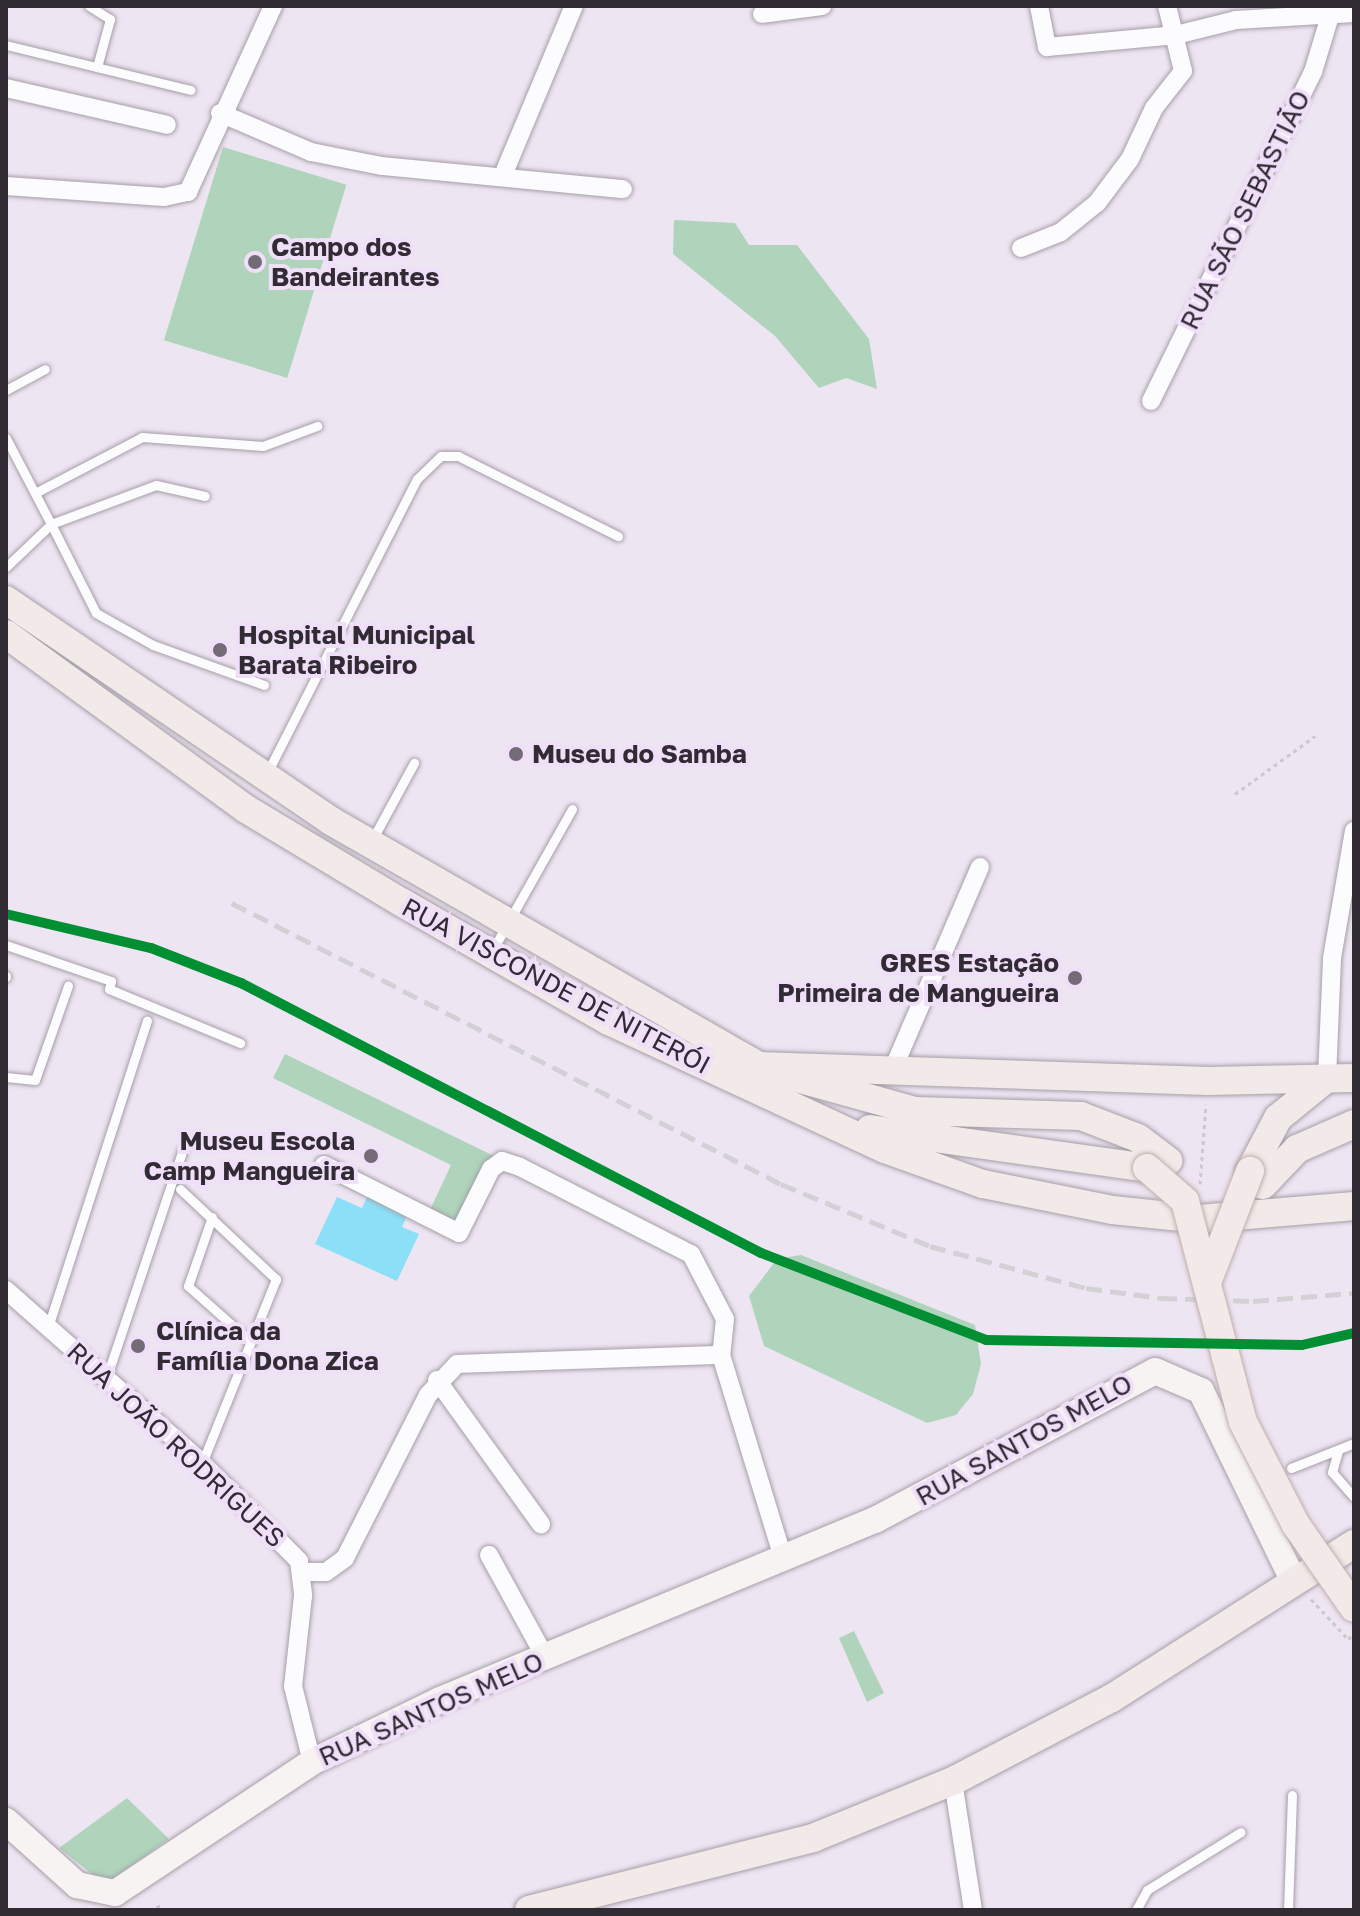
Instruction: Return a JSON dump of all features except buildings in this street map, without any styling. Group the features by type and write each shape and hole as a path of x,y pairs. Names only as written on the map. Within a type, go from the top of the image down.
{"main road":[{"name":"RUA VISCONDE DE NITERÓI","path":"6,600 311,808 758,1066 1208,1081 1340,1078"},
{"name":"RUA VISCONDE DE NITERÓI","path":"6,634 246,809 288,836 621,1027 814,1117 983,1184 1112,1210 1199,1219 1354,1206"},
{"path":"246,809 265,776"},
{"path":"288,836 311,808"},
{"path":"758,1066 915,1111 1081,1116 1138,1138 1186,1177 1201,1202 1213,1279 1243,1422 1296,1525 1354,1608"},
{"path":"1213,1279 1250,1171 1278,1118 1340,1078"},
{"path":"814,1117 910,1138 1147,1168 1185,1201 1213,1279 1229,1345 1263,1448 1296,1517 1354,1601"},
{"path":"1213,1279 1245,1213 1278,1166 1320,1136 1354,1124"},
{"name":"RUA SANTOS MELO","path":"6,1821 77,1885 99,1895 125,1887 312,1762 545,1657 875,1520 1155,1371 1201,1391 1248,1494 1294,1582"},
{"path":"529,1910 813,1838 953,1781 1112,1698 1354,1544"}],"street":[{"path":"6,186 164,197 197,183 220,113 273,6"},
{"path":"504,173 574,6"},
{"path":"762,14 822,6"},
{"path":"1039,6 1047,47 1176,35 1236,20 1354,13"},
{"path":"1021,248 1073,223 1130,159 1154,108 1183,71 1167,6"},
{"name":"RUA SÃO SEBASTIÃO","path":"1151,401 1313,72 1330,16"},
{"path":"6,88 167,125"},
{"path":"220,113 311,152 382,166 504,173 623,189"},
{"path":"1340,1078 1332,958 1354,831"},
{"path":"893,1069 980,867"},
{"path":"324,1165 459,1233 491,1169 502,1161 520,1167 691,1254 725,1319 721,1355 783,1558"},
{"name":"RUA JOÃO RODRIGUES","path":"6,1290 202,1463 275,1533 304,1572 293,1686 312,1762"},
{"path":"304,1572 326,1572 345,1558 437,1380 473,1361 721,1355"},
{"path":"437,1380 541,1524"},
{"path":"489,1555 545,1657"},
{"path":"953,1781 973,1910"}],"lane":[{"path":"89,6 110,19 97,67"},
{"path":"6,45 191,90"},
{"path":"6,390 45,369"},
{"path":"35,493 142,437 263,446 317,426"},
{"path":"6,438 96,613 153,645 264,685"},
{"path":"265,776 417,479 441,456 458,456 618,536"},
{"path":"6,567 51,524 156,485 205,496"},
{"path":"371,843 414,763"},
{"path":"491,954 572,809"},
{"path":"6,945 111,981 109,989 240,1043"},
{"path":"6,1077 35,1080 68,986"},
{"path":"48,1327 147,1021"},
{"path":"106,1379 183,1149"},
{"path":"180,1189 274,1273 202,1463"},
{"path":"212,1217 188,1286 250,1341"},
{"path":"1291,1468 1354,1443"},
{"path":"1338,1451 1332,1472 1354,1497"},
{"path":"1288,1910 1292,1795"},
{"path":"1136,1910 1147,1890 1241,1832"}],"path":[{"path":"1235,794 1315,736"},
{"path":"1188,1184 1200,1184 1208,1081"},
{"path":"1348,1639 1354,1635"},
{"path":"156,1907 163,1905"}],"green space":[{"name":"Campo dos Bandeirantes","path":"223,147 346,185 287,378 164,340"},
{"path":"674,220 735,223 749,245 797,245 869,339 877,389 846,378 819,388 775,336 673,254"},
{"path":"285,1054 496,1157 462,1226 430,1210 451,1165 273,1078"},
{"path":"801,1255 975,1325 981,1364 973,1394 956,1415 927,1423 764,1346 749,1296 777,1259"},
{"path":"854,1631 884,1693 867,1702 839,1638"},
{"path":"127,1798 169,1839 105,1884 59,1848"}],"water":[{"path":"369,1193 409,1211 402,1227 419,1234 397,1281 315,1244 337,1197 362,1208"}],"railway":[{"path":"232,903 781,1184 930,1246 1086,1288 1161,1298 1253,1301 1354,1293"}],"transit line":[{"path":"6,914 151,948 241,983 761,1253 986,1340 1302,1345 1354,1333"}],"place":[{"name":"Campo dos Bandeirantes","path":"255,262"},
{"name":"Hospital Municipal Barata Ribeiro","path":"220,650"},
{"name":"Museu do Samba","path":"516,754"},
{"name":"GRES Estação Primeira de Mangueira","path":"1075,978"},
{"name":"Museu Escola Camp Mangueira","path":"371,1156"},
{"name":"Clínica da Família Dona Zica","path":"138,1346"}]}
